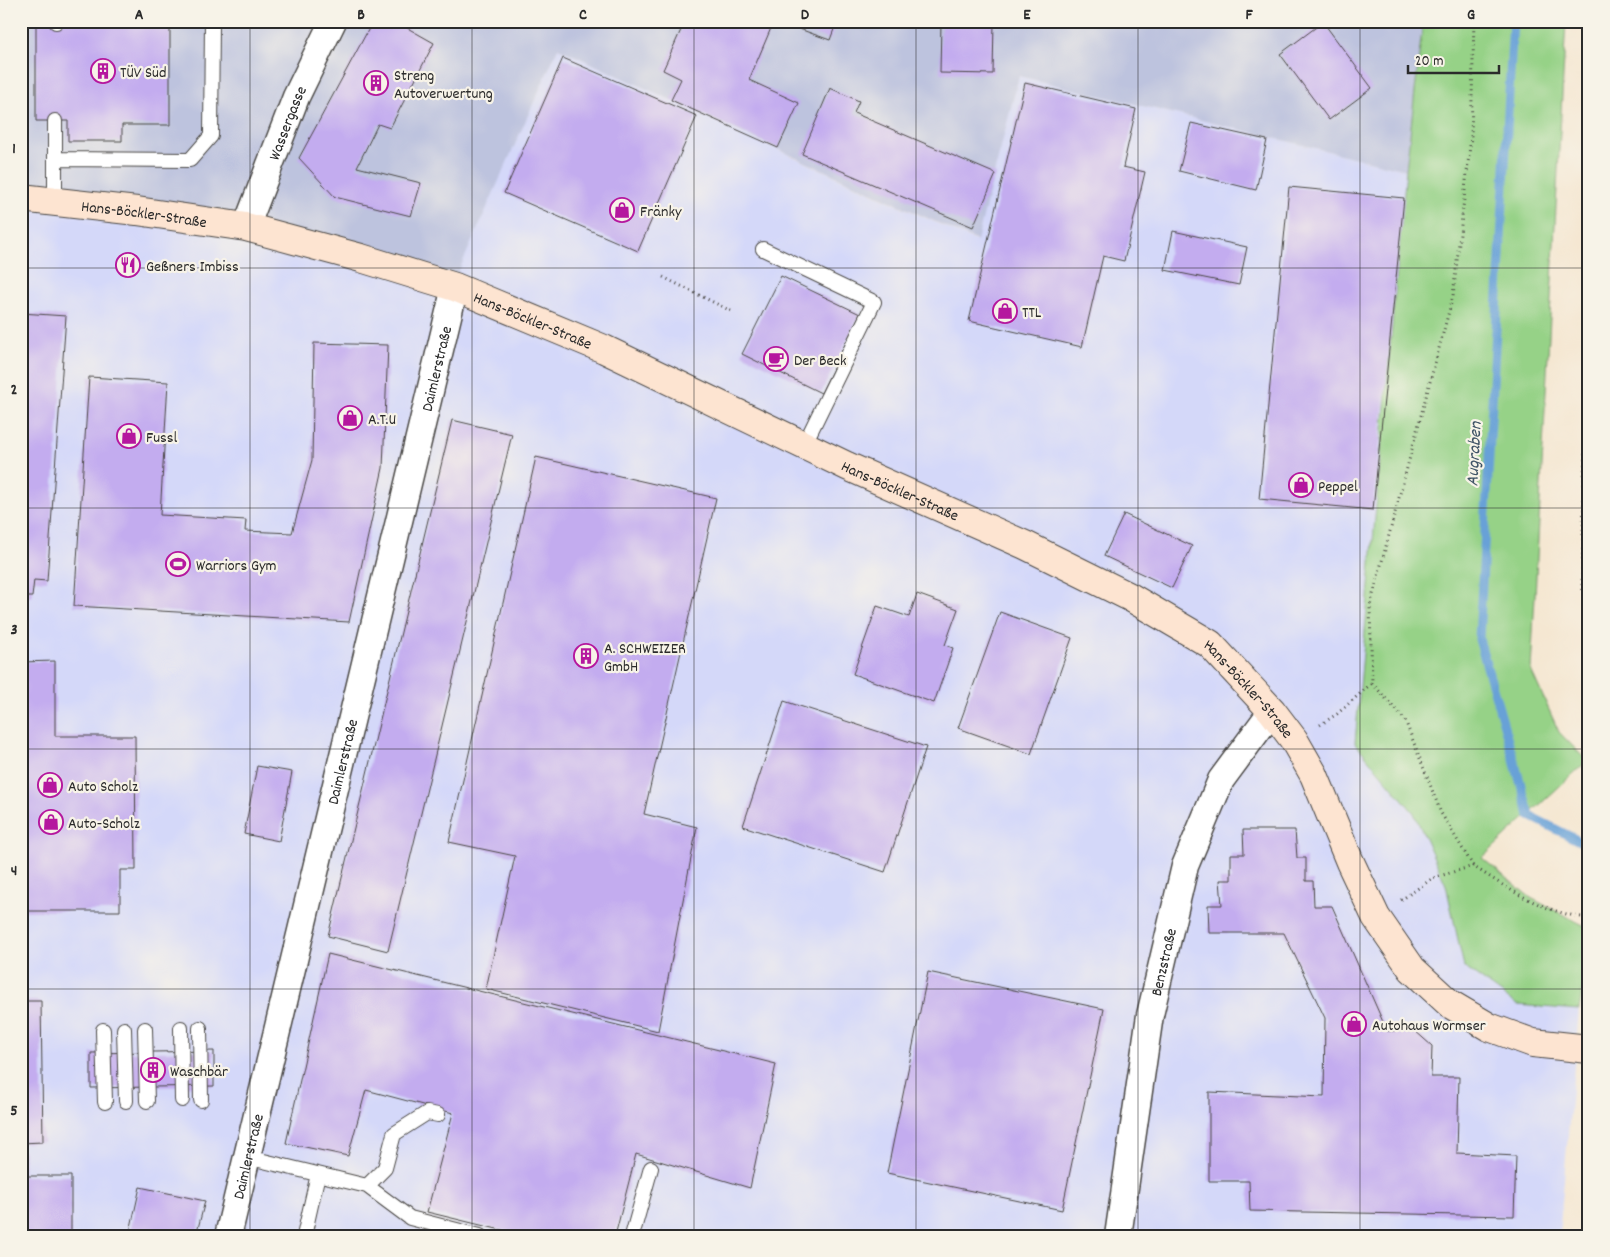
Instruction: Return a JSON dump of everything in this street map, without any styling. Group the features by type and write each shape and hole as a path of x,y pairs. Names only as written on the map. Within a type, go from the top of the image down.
{"street":[{"name":"Wassergasse","path":"246,227 296,97 333,21"},
{"name":"Hans-Böckler-Straße","path":"21,198 137,211 246,227 361,258 455,287 604,349 804,445 1025,545 1130,597 1210,644 1272,711 1294,740 1314,775 1350,862 1376,917 1412,969 1450,1004 1489,1027 1533,1043 1589,1049"},
{"name":"Daimlerstraße","path":"228,1236 455,287"},
{"name":"Benzstraße","path":"1118,1236 1150,1015 1185,866 1221,780 1272,711"}],"lane":[{"path":"55,159 190,160 211,136 212,21"},
{"path":"55,121 55,202"},
{"path":"764,249 874,302 804,445"},
{"path":"181,1028 182,1100"},
{"path":"200,1028 201,1100"},
{"path":"124,1029 126,1101"},
{"path":"145,1029 147,1101"},
{"path":"103,1030 105,1102"},
{"path":"367,1186 385,1168 394,1134 427,1113 438,1115"},
{"path":"247,1157 367,1186 410,1218 480,1236"},
{"path":"632,1236 651,1168"},
{"path":"304,1236 318,1174"}],"path":[{"path":"1474,21 1471,137 1453,296 1370,606 1372,683 1405,720 1441,813 1473,866 1519,896 1572,917 1589,918"},
{"path":"1589,244 1582,586 1589,623"},
{"path":"663,277 733,312"},
{"path":"1294,740 1337,714 1372,683"},
{"path":"1376,917 1433,878 1473,866"}],"shaded area":[{"path":"21,21 1423,21 1406,170 1019,76 977,241 558,48 453,284 252,225 21,199"},
{"path":"558,48 976,241 1019,76 1406,170 1355,743 1414,813 1446,885 1464,967 1517,1005 1579,1010 1559,1236 21,1236 21,199 252,225 452,284"}],"green space":[{"path":"1423,21 1566,21 1531,670 1559,732 1587,761 1482,858 1531,898 1589,928 1589,951 1579,1010 1517,1005 1464,967 1446,885 1414,813 1355,743 1406,170"}],"building":[{"name":"TÜV Süd","path":"170,21 170,125 122,125 122,141 68,141 68,121 36,121 36,22"},
{"name":"Streng Autoverwertung","path":"373,21 395,21 434,43 390,128 378,124 357,167 421,183 411,216 335,197 299,158"},
{"path":"685,21 774,21 749,80 799,103 778,148 671,100 681,79 663,70"},
{"path":"793,21 837,21 830,40 791,26"},
{"path":"941,21 994,21 993,74 940,73"},
{"path":"1323,22 1372,88 1329,120 1280,54"},
{"path":"563,58 697,116 638,251 504,193"},
{"path":"1025,83 1136,109 1123,167 1145,172 1124,261 1103,256 1082,347 969,321"},
{"path":"830,88 859,101 854,113 996,174 973,227 802,154"},
{"path":"1191,123 1267,140 1256,190 1179,171"},
{"path":"1289,187 1404,198 1373,510 1259,499"},
{"path":"1173,231 1247,247 1239,285 1165,270"},
{"path":"781,276 860,314 821,393 742,354"},
{"path":"21,313 66,316 47,581 34,580 32,597 21,597"},
{"path":"314,343 388,345 383,468 349,622 74,606 89,377 168,382 160,515 246,520 245,531 292,533 312,460"},
{"path":"452,420 512,434 388,951 328,936"},
{"name":"A. SCHWEIZER GmbH","path":"536,457 716,498 644,814 697,827 658,1031 486,989 515,856 449,842"},
{"path":"1124,514 1192,546 1172,588 1104,556"},
{"path":"917,594 958,609 945,645 953,648 934,703 853,674 877,606 909,617"},
{"path":"1000,612 1072,638 1031,754 958,728"},
{"path":"55,661 55,736 135,736 136,870 120,870 120,911 21,911 21,662"},
{"path":"784,701 926,747 885,872 743,826"},
{"path":"257,766 292,772 279,841 244,834"},
{"name":"Autohaus Wormser","path":"1243,830 1295,830 1297,858 1306,858 1306,881 1313,881 1314,906 1332,906 1387,1031 1414,1030 1432,1046 1431,1077 1459,1077 1457,1153 1516,1156 1514,1216 1250,1211 1249,1181 1209,1181 1209,1092 1324,1097 1325,1018 1284,933 1209,933 1208,905 1222,905 1220,880 1231,880 1231,854 1244,854"},
{"path":"328,954 776,1064 750,1188 636,1154 615,1236 526,1236 427,1212 453,1113 366,1090 348,1156 286,1143"},
{"path":"928,972 1104,1009 1062,1210 887,1173"},
{"path":"21,1001 41,1001 43,1142 21,1143"},
{"name":"Waschbär","path":"214,1051 214,1086 91,1088 91,1053"},
{"path":"21,1150 24,1151 23,1176 71,1176 71,1236 21,1235"},
{"path":"140,1187 205,1201 196,1236 129,1236"}],"waterway":[{"name":"Augraben","path":"1513,21 1479,639 1530,816 1589,846"}],"place":[{"name":"TÜV Süd","path":"103,71"},
{"name":"Streng Autoverwertung","path":"376,83"},
{"name":"Fränky","path":"622,210"},
{"name":"Geßners Imbiss","path":"128,265"},
{"name":"TTL","path":"1005,311"},
{"name":"Der Beck","path":"776,359"},
{"name":"A.T.U","path":"350,418"},
{"name":"Fussl","path":"129,436"},
{"name":"Peppel","path":"1301,485"},
{"name":"Warriors Gym","path":"178,564"},
{"name":"A. SCHWEIZER GmbH","path":"586,656"},
{"name":"Auto Scholz","path":"50,785"},
{"name":"Auto-Scholz","path":"51,822"},
{"name":"Autohaus Wormser","path":"1354,1024"},
{"name":"Waschbär","path":"153,1070"}]}
